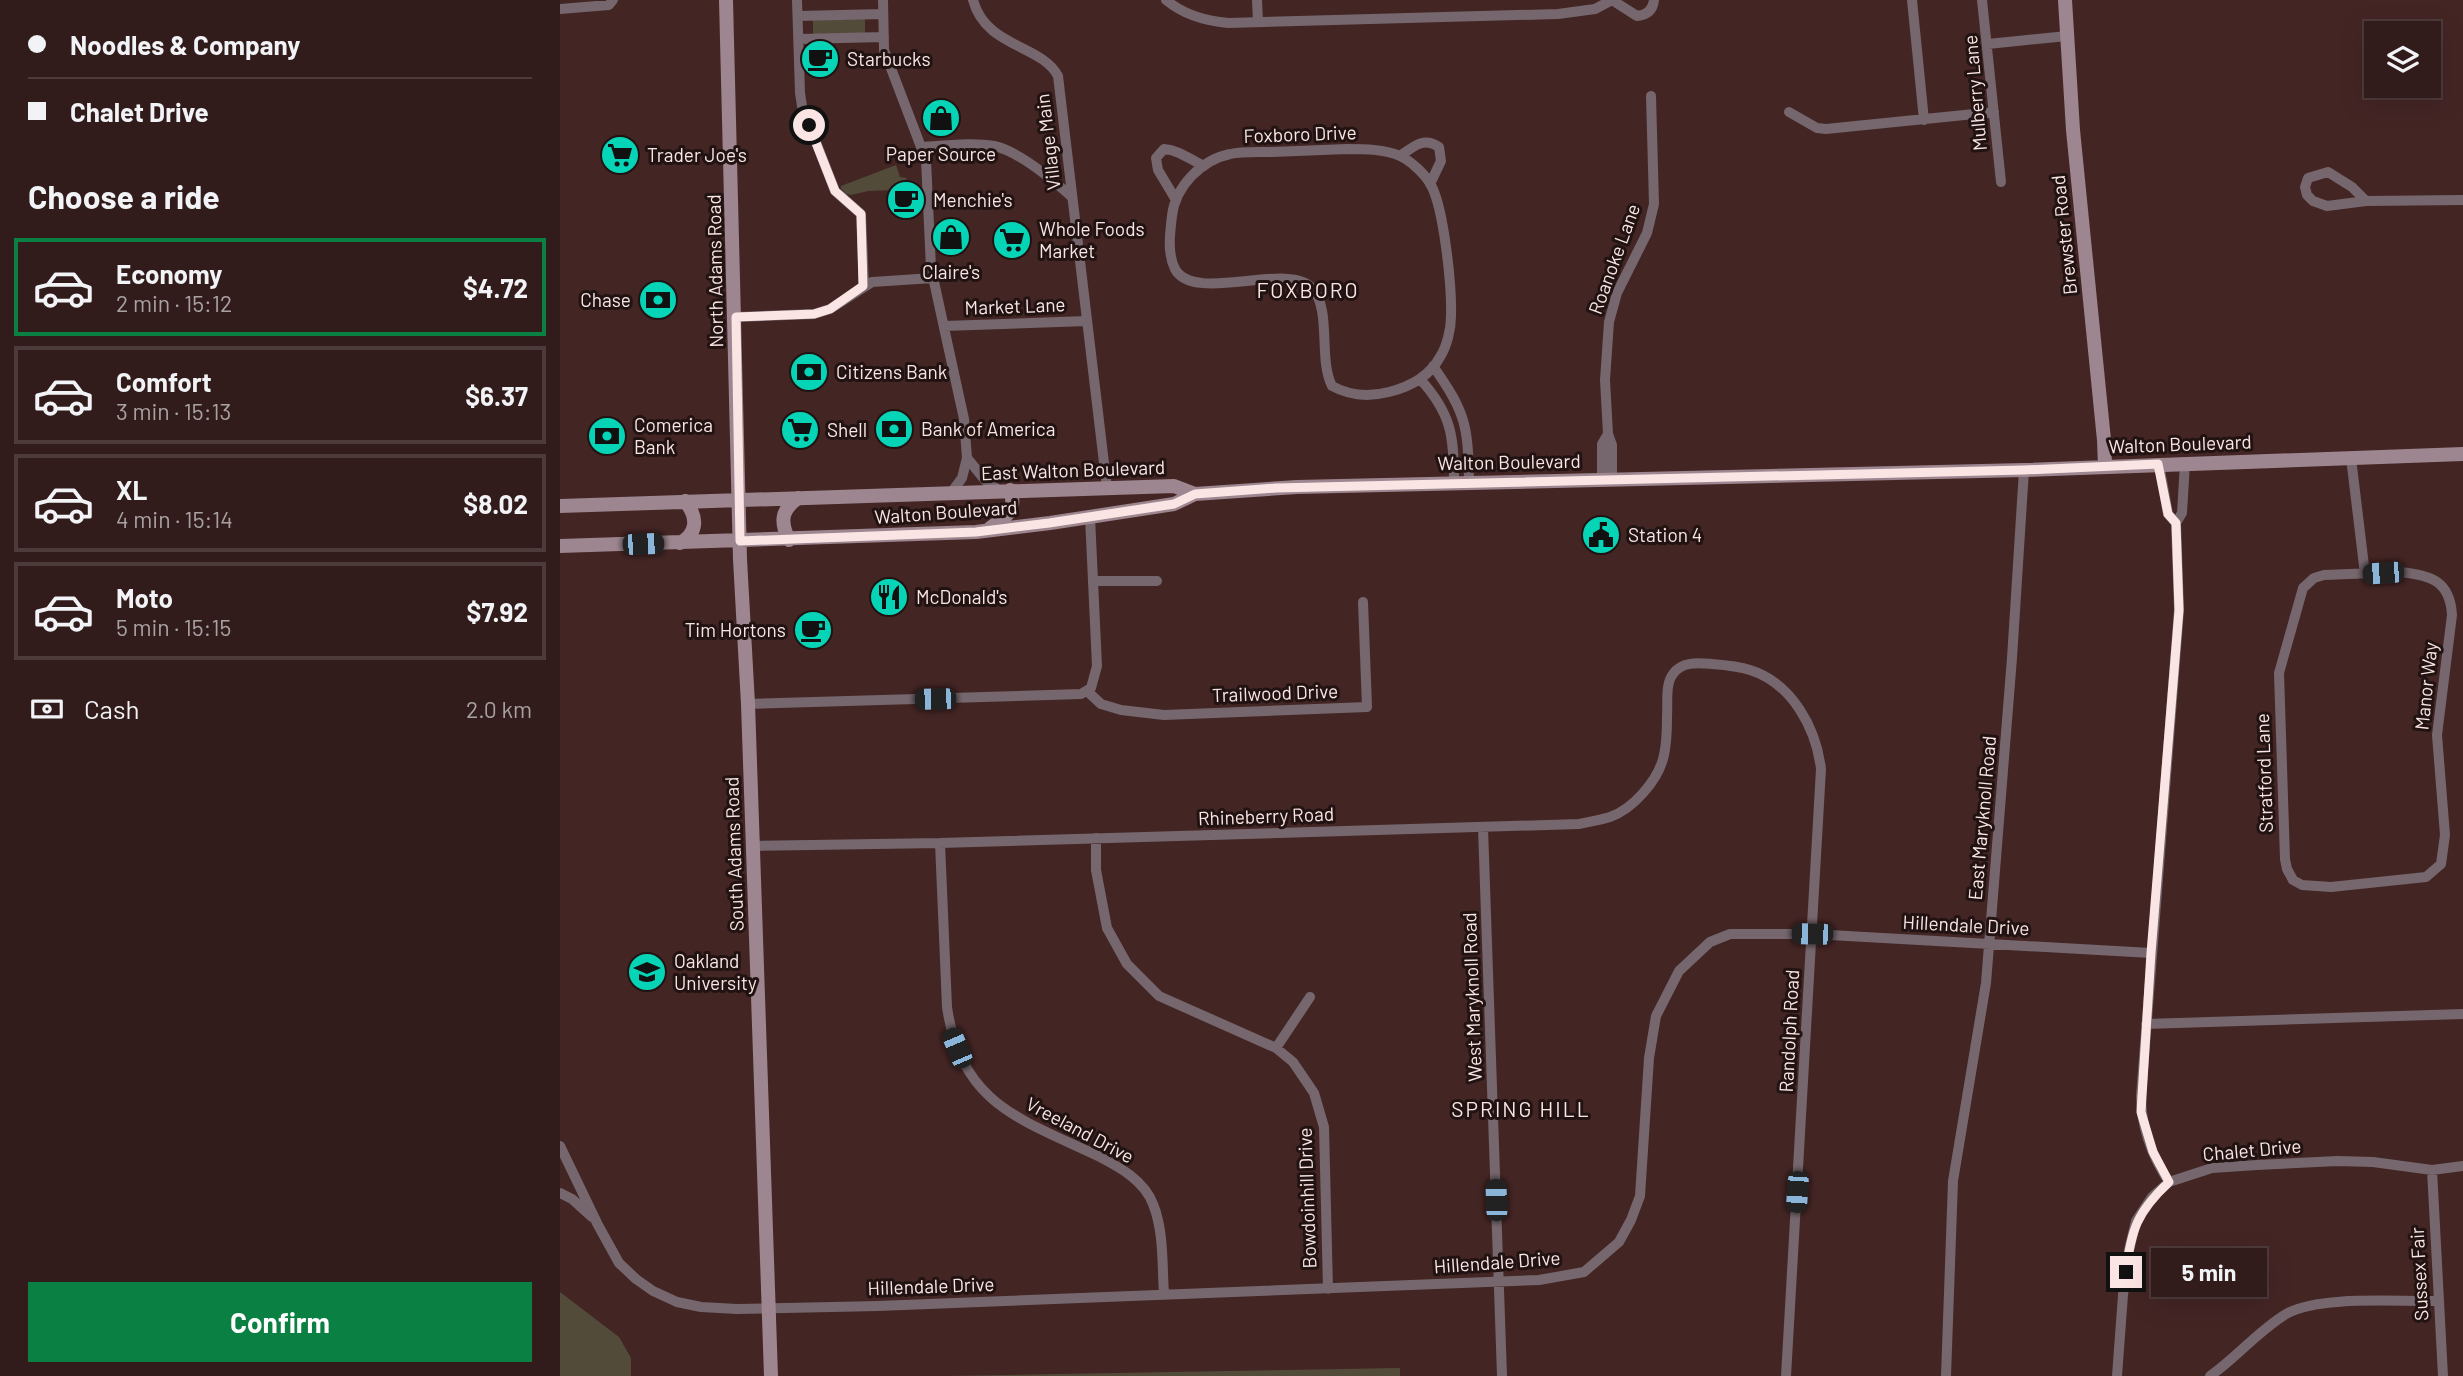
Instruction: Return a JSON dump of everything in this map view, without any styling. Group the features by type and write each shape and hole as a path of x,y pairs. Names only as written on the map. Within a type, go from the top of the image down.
{"main road":[{"name":"North Adams Road","path":"726,0 740,541"},
{"name":"Brewster Road","path":"2065,0 2073,130 2105,440 2105,466"},
{"name":"Walton Boulevard","path":"560,546 986,531 1174,504 1195,494 1297,487 2024,470 2463,454"},
{"name":"East Walton Boulevard","path":"951,494 1174,486 1195,494"},
{"path":"1121,512 1128,498 1124,487"},
{"path":"986,531 1011,511 1013,499 1005,491"},
{"name":"Walton Boulevard","path":"560,506 951,494"},
{"path":"789,540 783,526 783,516 788,506 798,498"},
{"path":"680,543 691,535 695,525 694,515 685,501"},
{"name":"South Adams Road","path":"740,541 771,1376"}],"street":[{"path":"797,0 800,93 835,191 861,214 863,286"},
{"path":"883,0 885,52 928,171 930,263 963,410 967,458 962,478 951,494"},
{"name":"Village Main","path":"973,0 983,23 1045,63 1058,76 1107,488"},
{"path":"1167,0 1190,15 1214,22 1558,14 1595,9 1612,0 1637,16 1648,12 1653,7 1654,0"},
{"path":"1257,0 1258,22"},
{"path":"1912,0 1924,120"},
{"name":"Mulberry Lane","path":"1982,0 2001,182"},
{"path":"560,9 597,8 611,3"},
{"path":"798,16 883,14"},
{"path":"1988,44 2067,36"},
{"path":"799,39 884,37"},
{"name":"Roanoke Lane","path":"1607,479 1612,444 1608,434 1605,380 1610,312 1647,233 1654,204 1651,96"},
{"path":"1789,112 1817,128 1994,112"},
{"path":"1400,156 1421,142 1430,142 1439,147 1441,161 1430,184"},
{"path":"921,147 995,146 1013,154 1054,181 1072,197"},
{"path":"1175,200 1158,170 1156,158 1164,149 1175,150 1204,166"},
{"name":"Foxboro Drive","path":"1347,149 1371,150 1400,156 1421,173 1430,184 1440,208 1451,317 1440,358 1420,379 1400,389 1381,394 1350,394 1332,386 1326,367 1320,304 1312,288 1304,282 1286,280 1211,283 1184,279 1175,269 1169,242 1175,200 1192,175 1204,166 1213,159 1240,153 1347,149"},
{"path":"2366,201 2352,187 2328,172 2308,178 2305,187 2307,195 2313,201 2327,205 2366,201 2463,200"},
{"path":"736,317 814,314 830,309 863,286 878,280 933,278"},
{"name":"Market Lane","path":"944,326 1087,321"},
{"path":"1433,366 1462,414 1468,441 1469,482"},
{"path":"1420,379 1436,397 1452,432 1454,483"},
{"path":"967,458 985,480 1005,491"},
{"path":"2351,458 2365,574"},
{"path":"2169,1182 2158,1166 2147,1139 2141,1112 2179,610 2176,523 2182,513 2185,463"},
{"path":"2158,464 2168,514 2176,523"},
{"name":"East Maryknoll Road","path":"1945,1376 1953,1181 1990,944 2024,470"},
{"path":"748,704 1066,696 1087,691 1091,688 1097,666 1090,517"},
{"name":"Manor Way","path":"2365,574 2415,573 2443,585 2451,598 2437,735 2445,835 2444,855 2441,864 2434,870"},
{"name":"Stratford Lane","path":"2365,574 2324,575 2315,578 2303,588 2279,673 2282,808 2287,869 2293,880 2302,885 2331,887 2426,877 2434,870"},
{"path":"1093,581 1157,581"},
{"name":"Trailwood Drive","path":"1087,691 1101,704 1121,710 1164,715 1367,707 1363,602"},
{"name":"Randolph Road","path":"1674,672 1685,664 1702,663 1751,670 1779,685 1804,714 1819,751 1821,769 1786,1376"},
{"name":"Rhineberry Road","path":"752,846 1579,824 1612,816 1637,799 1651,783 1663,761 1670,680 1674,672"},
{"name":"West Maryknoll Road","path":"1483,828 1502,1376"},
{"name":"Bowdoinhill Drive","path":"1096,838 1096,870 1107,928 1127,964 1159,996 1276,1048 1293,1062 1314,1093 1324,1127 1328,1289"},
{"name":"Vreeland Drive","path":"940,843 947,1007 951,1034 964,1063 975,1081 996,1103 1017,1119 1123,1168 1143,1187 1153,1203 1159,1231 1164,1294"},
{"name":"Hillendale Drive","path":"598,1225 613,1253 628,1272 663,1296 701,1307 767,1309 1539,1280 1584,1272 1619,1242 1631,1220 1640,1196 1649,1058 1656,1016 1672,983 1688,960 1710,942 1730,934 1812,934 2151,953"},
{"path":"1276,1048 1310,996"},
{"path":"2146,1024 2463,1014"},
{"path":"560,1146 598,1225"},
{"name":"Chalet Drive","path":"2117,1376 2123,1295 2136,1221 2152,1197 2169,1182 2212,1168 2313,1162 2373,1162 2432,1170 2463,1166"},
{"name":"Sussex Fair","path":"2432,1170 2443,1376"},
{"path":"560,1193 579,1205 598,1225"},
{"path":"2210,1376 2259,1333 2288,1313 2305,1306 2437,1301"}],"shaded area":[{"path":"865,19 865,34 813,35 813,20"},
{"path":"896,165 900,177 907,178 895,190 851,195 841,188 841,186"},
{"path":"560,1292 619,1337 631,1358 631,1376 560,1376"},
{"path":"1400,1368 1400,1376 946,1376"}],"place":[{"name":"Starbucks","path":"820,59"},
{"name":"Paper Source","path":"941,118"},
{"name":"Trader Joe's","path":"620,155"},
{"name":"Menchie's","path":"906,200"},
{"name":"Claire's","path":"951,237"},
{"name":"Whole Foods Market","path":"1012,240"},
{"name":"Chase","path":"658,300"},
{"name":"Citizens Bank","path":"809,372"},
{"name":"Bank of America","path":"894,429"},
{"name":"Shell","path":"800,430"},
{"name":"Comerica Bank","path":"607,436"},
{"name":"Station 4","path":"1601,535"},
{"name":"McDonald's","path":"889,597"},
{"name":"Tim Hortons","path":"813,630"},
{"name":"Oakland University","path":"647,972"}],"district":[{"name":"FOXBORO","path":"1308,291"},
{"name":"SPRING HILL","path":"1521,1110"}],"route":[{"path":"809,125 835,191 861,214 863,286 830,309 814,314 736,317 740,541 932,535 1001,529 1174,504 1195,494 1276,488 2024,470 2158,464 2168,514 2176,523 2179,610 2141,1112 2147,1139 2158,1166 2169,1182 2152,1197 2136,1221 2126,1272"}]}
